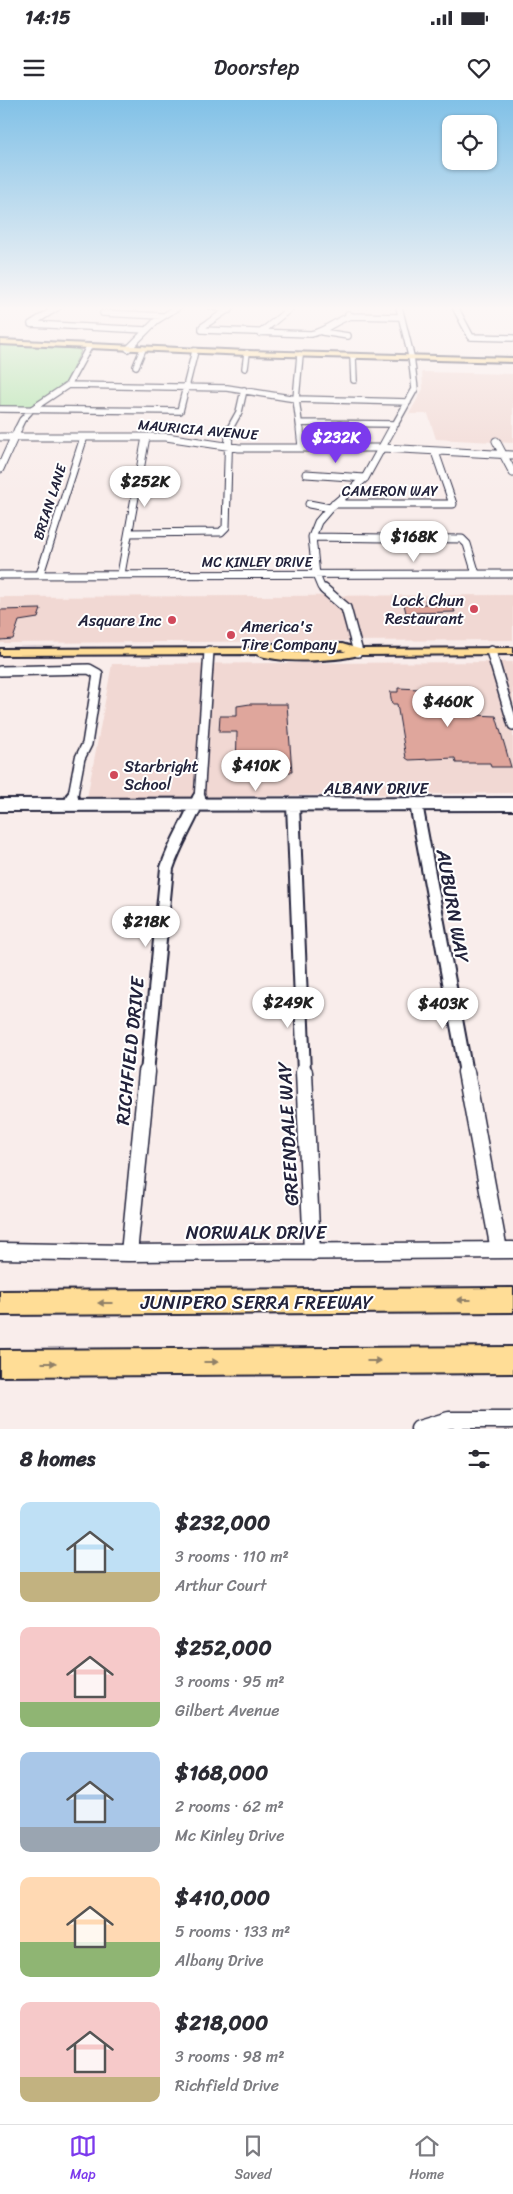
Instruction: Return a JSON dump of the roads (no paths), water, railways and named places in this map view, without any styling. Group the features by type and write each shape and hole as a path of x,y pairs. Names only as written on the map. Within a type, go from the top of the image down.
{"highway":[{"name":"JUNIPERO SERRA FREEWAY","path":"0,1303 513,1300"},
{"path":"0,1363 513,1360"}],"main road":[{"path":"0,652 258,651 269,656 343,656 358,652 513,651"}],"street":[{"path":"0,468 22,420 32,409 68,385 77,369"},
{"path":"0,409 180,411 190,369"},
{"path":"299,369 296,400 302,448"},
{"path":"354,369 354,380"},
{"path":"358,652 346,608 321,587 316,575 312,537 318,522 332,506 365,478 415,389 413,369"},
{"path":"68,385 186,387 244,390 296,400 408,402"},
{"path":"129,533 221,532 226,527 229,427 239,412 244,390"},
{"path":"300,423 396,424"},
{"name":"MAURICIA AVENUE","path":"0,437 181,438 228,447 383,448 513,455"},
{"name":"BRIAN LANE","path":"40,574 84,437"},
{"path":"121,574 146,437"},
{"path":"496,441 513,473"},
{"name":"CAMERON WAY","path":"332,506 453,504 435,452"},
{"path":"306,474 345,475 365,478"},
{"path":"309,504 332,506"},
{"path":"312,537 462,538 467,544 476,574"},
{"name":"MC KINLEY DRIVE","path":"0,574 513,574"},
{"path":"491,651 513,725"},
{"name":"RICHFIELD DRIVE","path":"129,1252 168,868 175,844 188,826 200,796 208,652"},
{"path":"0,671 88,669 98,674 88,744 80,758 71,805"},
{"name":"AUBURN WAY","path":"416,804 506,1250"},
{"name":"ALBANY DRIVE","path":"0,805 513,804"},
{"name":"GREENDALE WAY","path":"293,805 312,1252"},
{"name":"NORWALK DRIVE","path":"0,1251 312,1252 506,1250"},
{"path":"418,1429 450,1420 513,1420"}],"place":[{"name":"Lock Chun Restaurant","path":"474,609"},
{"name":"Asquare Inc","path":"172,620"},
{"name":"America's Tire Company","path":"231,635"},
{"name":"Starbright School","path":"114,775"}]}
